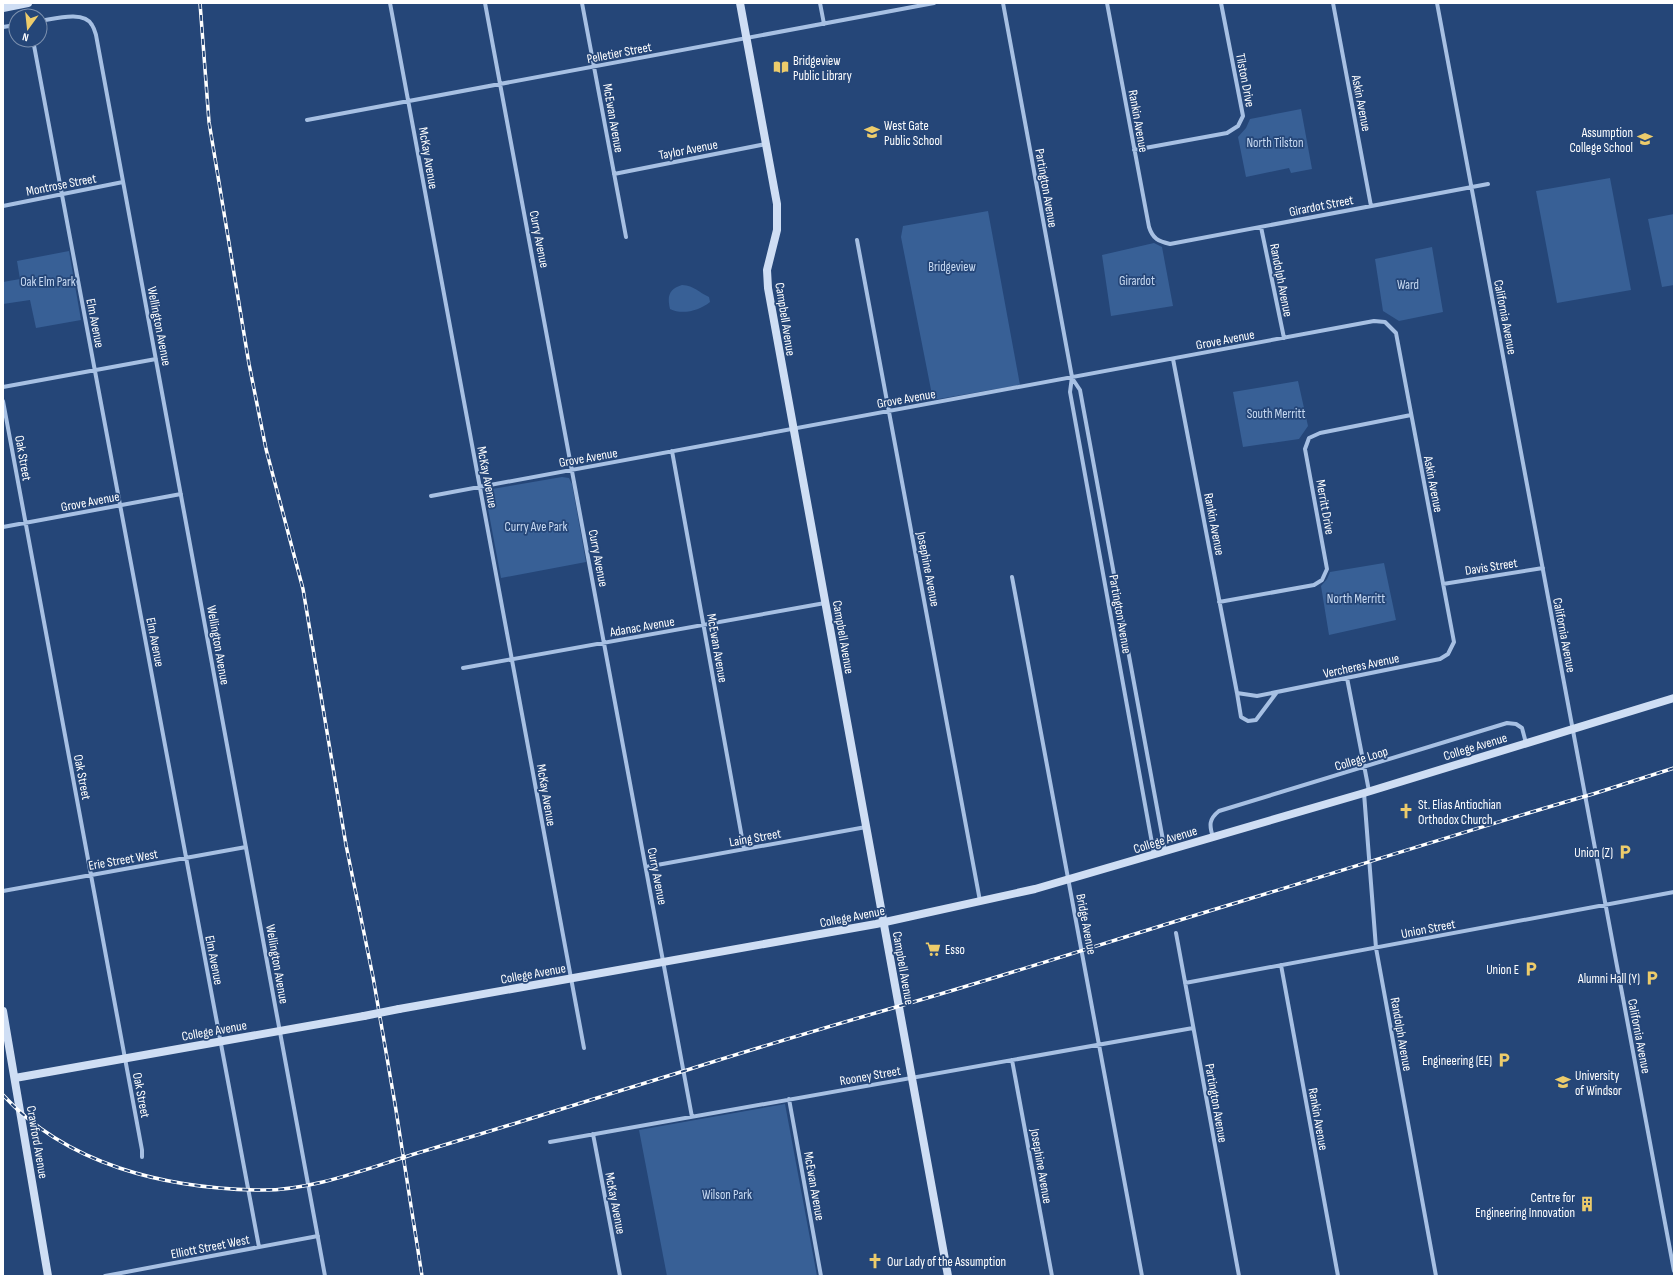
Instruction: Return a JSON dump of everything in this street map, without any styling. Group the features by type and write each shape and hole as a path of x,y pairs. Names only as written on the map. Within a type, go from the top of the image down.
{"street":[{"path":"3,8 28,3"},
{"name":"McKay Avenue","path":"390,3 584,1048"},
{"name":"Curry Avenue","path":"485,3 692,1117"},
{"name":"McEwan Avenue","path":"582,3 626,237"},
{"name":"Campbell Avenue","path":"740,3 777,204 777,230 767,270 768,288 948,1276"},
{"path":"820,3 824,24"},
{"name":"Pelletier Street","path":"307,120 824,24 908,5 934,3"},
{"name":"Partington Avenue","path":"1003,3 1072,377 1070,392 1154,855"},
{"name":"Rankin Avenue","path":"1107,3 1149,227 1157,241"},
{"name":"Tilston Drive","path":"1134,150 1227,133 1238,126 1243,116 1221,3"},
{"name":"Askin Avenue","path":"1334,3 1371,206"},
{"name":"California Avenue","path":"1437,3 1674,1271"},
{"name":"Wellington Avenue","path":"48,20 79,16 88,20 96,35 325,1276"},
{"name":"Elm Avenue","path":"35,48 258,1247"},
{"name":"Taylor Avenue","path":"614,174 766,144"},
{"name":"Montrose Street","path":"3,206 123,182"},
{"name":"Girardot Street","path":"1157,241 1170,244 1488,184"},
{"name":"Randolph Avenue","path":"1261,227 1284,338"},
{"name":"Josephine Avenue","path":"857,240 980,901"},
{"name":"Grove Avenue","path":"431,496 1284,338 1374,322 1385,322"},
{"name":"Askin Avenue","path":"1385,322 1396,333 1412,415 1454,642 1448,654"},
{"path":"3,387 156,359"},
{"name":"Rankin Avenue","path":"1173,359 1237,693"},
{"name":"Partington Avenue","path":"1072,377 1080,390 1165,851"},
{"name":"Oak Street","path":"3,401 142,1150 142,1157"},
{"name":"Merritt Drive","path":"1219,602 1314,585 1322,580 1327,569 1305,449 1309,438 1320,433 1412,415"},
{"name":"McEwan Avenue","path":"672,451 744,849"},
{"name":"Grove Avenue","path":"3,527 181,494"},
{"name":"Davis Street","path":"1443,584 1543,568"},
{"name":"Bridge Avenue","path":"1012,576 1142,1276"},
{"name":"Adanac Avenue","path":"463,668 825,603"},
{"name":"Vercheres Avenue","path":"1237,693 1257,696 1440,659 1448,654"},
{"name":"Randolph Avenue","path":"1347,678 1364,767 1376,948 1436,1276"},
{"path":"1237,693 1242,716 1248,721 1256,720 1277,692"},
{"name":"College Avenue","path":"15,1078 884,922 980,901 1069,880 1366,792 1674,698"},
{"name":"College Loop","path":"1212,837 1210,822 1213,816 1219,812 1507,724 1516,724 1522,728 1526,743"},
{"name":"Laing Street","path":"646,867 866,827"},
{"name":"Erie Street West","path":"3,891 246,846"},
{"name":"Union Street","path":"1185,983 1674,892"},
{"name":"Partington Avenue","path":"1176,934 1239,1276"},
{"name":"Rankin Avenue","path":"1281,965 1338,1276"},
{"name":"Crawford Avenue","path":"3,1011 48,1276"},
{"name":"Rooney Street","path":"550,1142 1193,1028"},
{"name":"Josephine Avenue","path":"1012,1060 1052,1276"},
{"name":"McEwan Avenue","path":"789,1099 821,1276"},
{"name":"McKay Avenue","path":"593,1134 620,1276"},
{"name":"Elliott Street West","path":"105,1276 318,1236"}],"green space":[{"name":"North Tilston","path":"1301,109 1312,169 1291,173 1289,168 1246,177 1238,137 1246,128 1250,119"},
{"path":"1610,178 1631,290 1557,303 1536,191"},
{"name":"Bridgeview","path":"988,211 1020,385 933,400 901,237 903,226"},
{"path":"1674,214 1674,285 1662,287 1648,219"},
{"name":"Girardot","path":"1154,243 1162,247 1173,306 1111,316 1102,255"},
{"name":"Ward","path":"1432,247 1443,312 1399,321 1383,311 1375,259"},
{"name":"Oak Elm Park","path":"69,251 81,320 36,328 30,300 3,304 3,282 20,279 17,261"},
{"path":"682,285 693,288 709,297 710,302 696,310 685,312 670,309 670,294 674,289"},
{"name":"South Merritt","path":"1298,381 1308,426 1299,439 1243,447 1233,392"},
{"name":"Curry Ave Park","path":"562,477 569,478 572,484 586,562 501,578 486,498 487,493 492,489"},
{"name":"North Merritt","path":"1384,563 1396,620 1329,635 1321,586 1327,579 1330,572"},
{"name":"Wilson Park","path":"785,1104 817,1276 667,1276 639,1130"}],"railway":[{"path":"200,3 209,122 249,364 266,449 303,589 346,845 373,977 395,1104 422,1276"},
{"path":"3,1095 29,1119 57,1139 87,1155 119,1168 153,1178 187,1184 256,1190 275,1190 315,1184 1674,768"}],"place":[{"name":"Bridgeview Public Library","path":"781,67"},
{"name":"West Gate Public School","path":"872,132"},
{"name":"Assumption College School","path":"1645,139"},
{"name":"St. Elias Antiochian Orthodox Church","path":"1406,811"},
{"name":"Union (Z)","path":"1625,852"},
{"name":"Esso","path":"933,949"},
{"name":"Union E","path":"1531,969"},
{"name":"Alumni Hall (Y)","path":"1652,978"},
{"name":"Engineering (EE)","path":"1504,1060"},
{"name":"University of Windsor","path":"1563,1082"},
{"name":"Centre for Engineering Innovation","path":"1587,1204"},
{"name":"Our Lady of the Assumption","path":"875,1261"}]}
